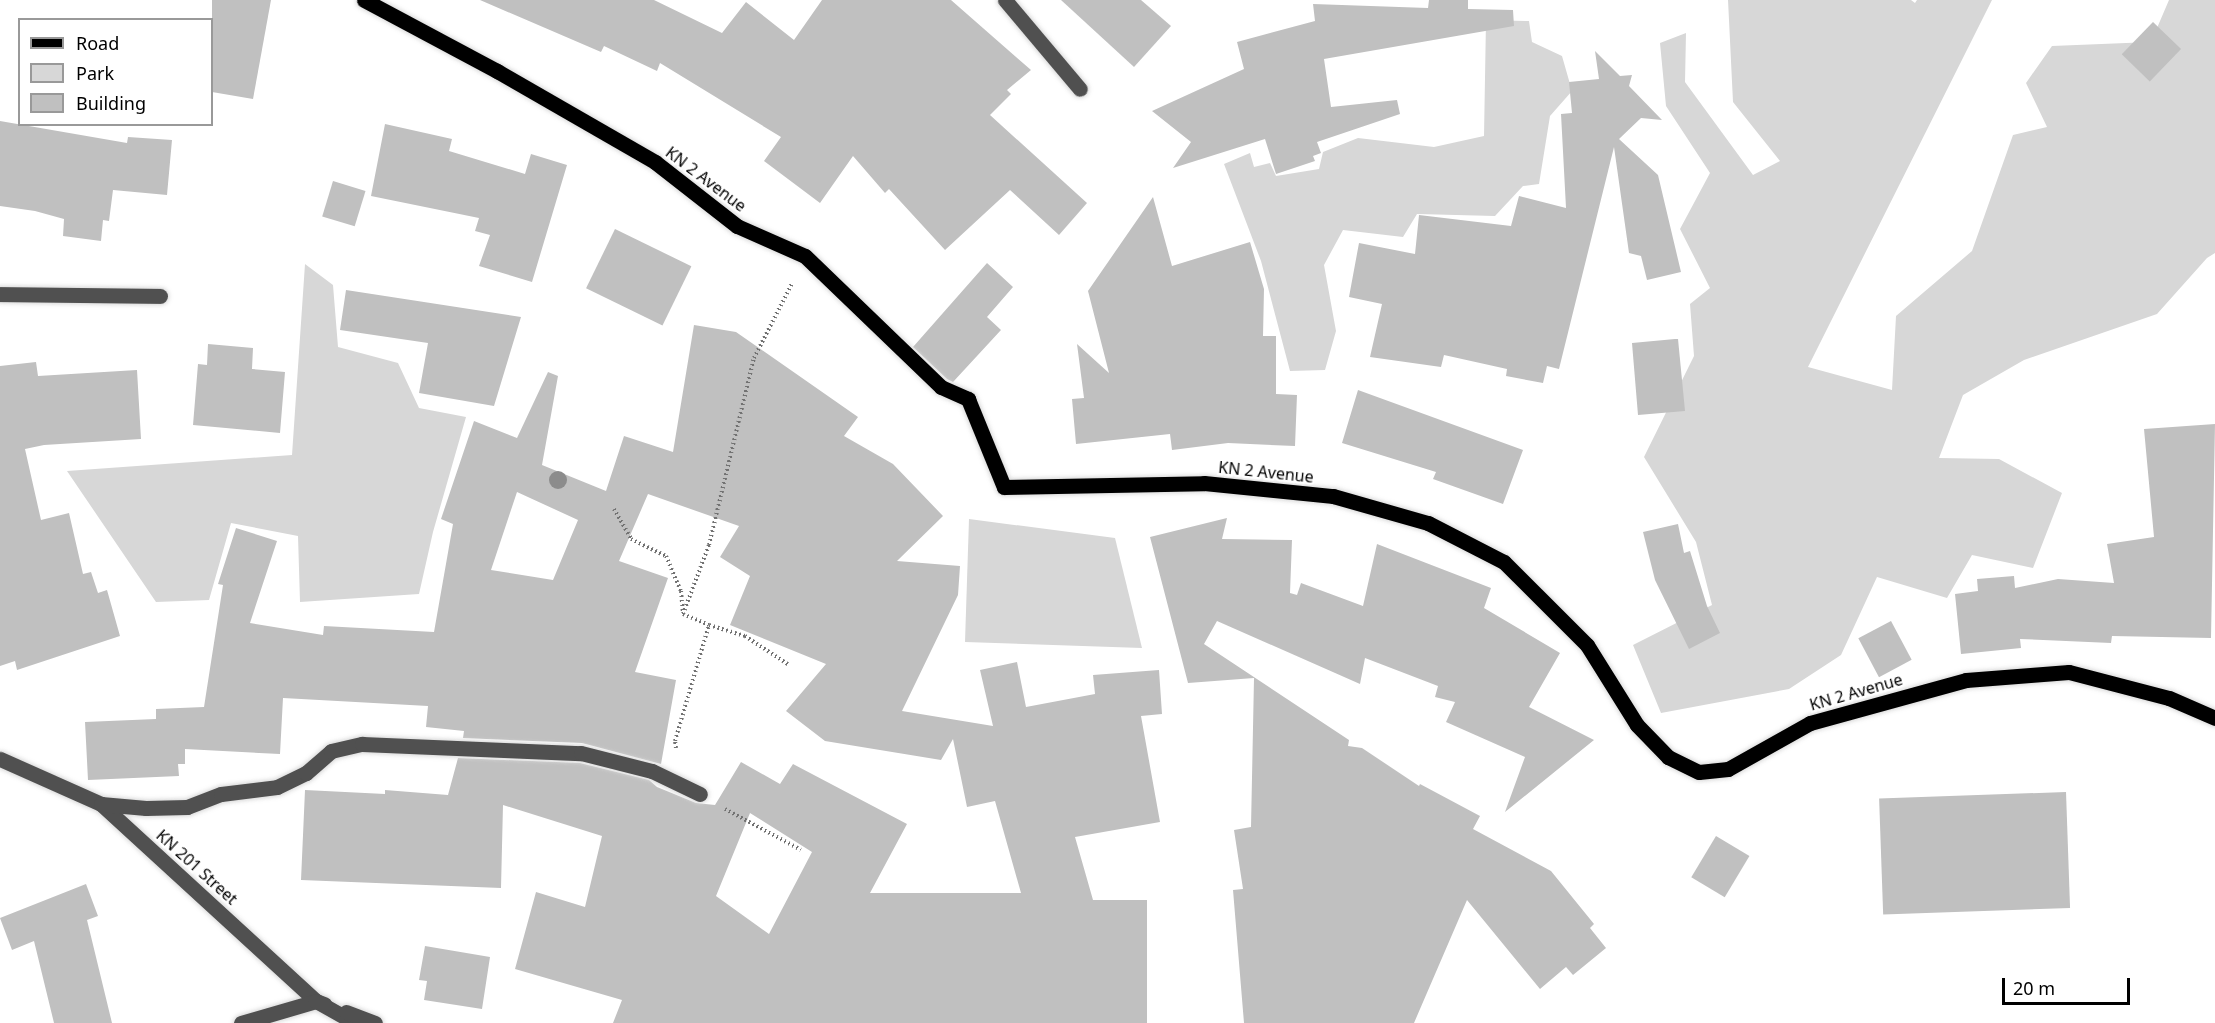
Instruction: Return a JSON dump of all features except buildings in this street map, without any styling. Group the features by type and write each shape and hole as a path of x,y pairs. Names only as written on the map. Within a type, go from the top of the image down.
{"main road":[{"name":"KN 2 Avenue","path":"364,0 497,71 655,162 736,226 806,256 941,387 968,399 1004,487 1204,483 1333,496 1428,523 1504,561 1587,645 1637,725 1668,757 1699,772 1728,769 1809,723 1966,680 2069,672 2169,698 2215,718"}],"street":[{"path":"1005,0 1080,89"},
{"path":"0,294 160,296"},
{"path":"101,804 146,808 187,807 221,794 277,787 306,773 331,751 362,744 581,753 652,771 700,794"},
{"name":"KN 201 Street","path":"0,759 101,804 316,1001 356,1023"},
{"path":"241,1023 316,1001 375,1023"}],"path":[{"path":"683,614 708,545 754,358 806,256"},
{"path":"614,509 631,539 666,556 681,591 683,614"},
{"path":"683,614 745,636 789,665"},
{"path":"681,754 675,741 709,625"},
{"path":"700,794 765,833 801,850"}],"green space":[{"path":"1728,0 1911,0 1915,3 1917,0 1992,0 1808,367 1892,390 1896,316 1972,251 2013,135 2047,127 2026,83 2052,46 2151,42 2169,0 2215,0 2215,253 2207,258 2157,314 2024,360 1963,395 1939,458 1999,459 2062,493 2033,568 1972,555 1947,598 1877,577 1841,655 1789,689 1661,713 1633,645 1712,605 1696,542 1644,457 1694,356 1690,304 1710,288 1680,229 1710,173 1666,106 1660,43 1686,33 1685,82 1753,175 1780,161 1733,102"},
{"path":"1486,20 1529,21 1532,42 1562,56 1572,91 1550,116 1539,184 1523,186 1495,216 1417,214 1403,237 1343,230 1324,265 1336,331 1325,370 1290,371 1261,261 1224,164 1250,153 1254,167 1270,163 1276,176 1319,169 1323,152 1358,138 1434,147 1484,136"},
{"path":"305,264 333,285 338,347 398,363 419,408 466,417 433,532 419,594 300,602 298,536 231,523 209,600 156,602 67,471 292,455"},
{"path":"969,519 1115,538 1142,648 965,642"}]}
